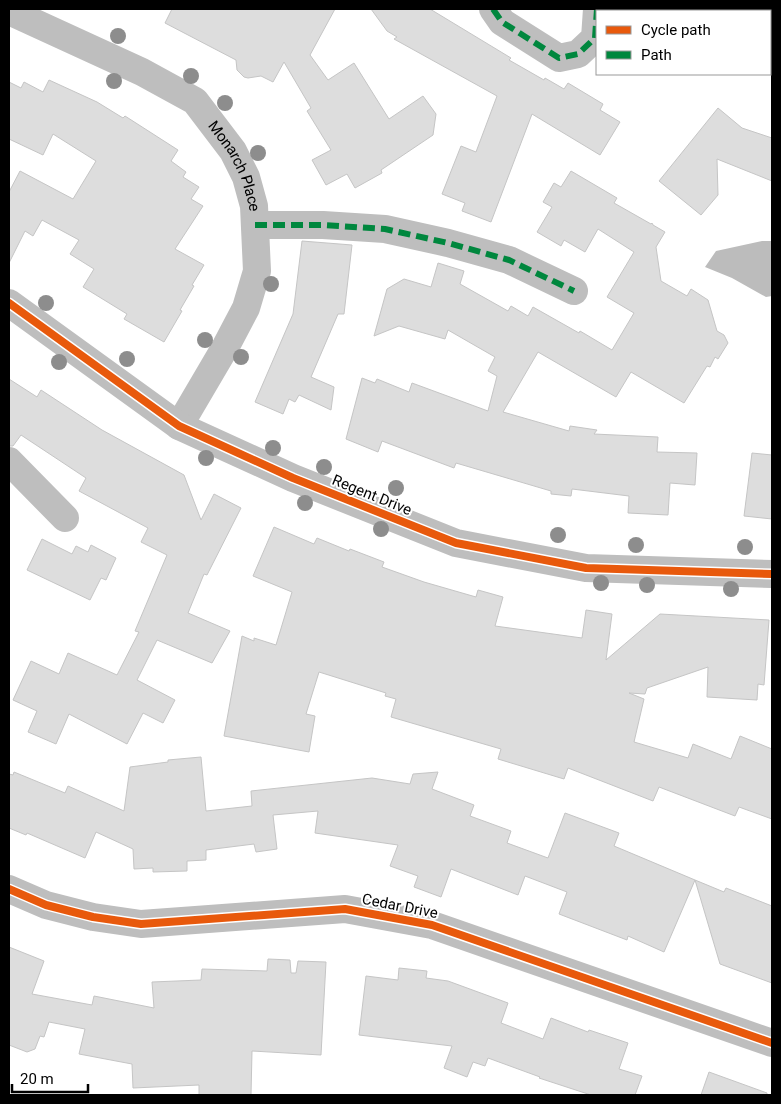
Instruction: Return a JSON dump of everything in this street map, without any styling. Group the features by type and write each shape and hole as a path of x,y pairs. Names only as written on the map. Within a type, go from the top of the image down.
{"street":[{"path":"493,9 502,22 559,58 578,54 595,38 596,24"},
{"name":"Monarch Place","path":"9,11 142,72 195,101 233,150 246,177 254,206 257,272 246,308 179,426"},
{"path":"255,225 324,225 385,229 448,243 509,260 574,291"},
{"name":"Regent Drive","path":"13,315 179,426 292,478 456,542 586,568 772,574"},
{"path":"9,461 65,518"},
{"name":"Cedar Drive","path":"9,889 46,905 93,917 141,924 345,909 432,925 772,1043"}],"shaded area":[{"path":"762,241 772,241 772,296 766,297 732,278 705,267 716,251"}],"building":[{"path":"172,9 335,9 310,55 328,80 354,63 389,119 423,96 436,114 433,135 381,170 382,173 355,188 347,174 326,185 312,160 331,150 307,111 311,108 284,62 273,82 261,76 244,77 237,70 236,60 165,23"},
{"path":"371,9 430,9 511,58 509,60 544,80 545,78 564,89 568,83 603,104 600,110 620,122 600,155 532,114 491,222 462,211 465,203 442,194 461,146 476,152 497,96 394,39 397,37 387,31"},
{"path":"49,80 97,102 123,118 125,116 178,150 171,161 186,172 183,177 199,187 191,199 203,206 175,249 204,265 180,310 182,311 164,342 124,319 127,314 83,287 94,269 70,254 79,240 42,220 33,236 25,231 9,263 9,192 20,171 73,199 96,161 53,134 43,155 9,139 9,82 21,88 24,82 43,92"},
{"path":"718,108 742,128 772,138 772,181 717,159 718,195 701,215 659,181"},
{"path":"571,171 617,198 614,203 665,232 656,247 661,281 687,296 691,289 708,300 717,331 724,335 728,343 718,359 715,357 710,367 707,366 684,403 631,372 616,397 538,352 503,412 569,431 570,426 597,430 594,434 658,437 657,452 697,453 695,485 670,483 668,515 628,513 629,496 572,489 571,496 551,494 551,491 456,463 454,468 382,441 378,452 346,439 362,378 375,383 377,379 409,392 412,383 488,411 497,376 488,371 495,357 448,330 445,339 399,326 374,336 387,289 404,279 431,287 438,263 464,271 460,284 508,311 511,306 528,316 533,307 612,350 634,313 607,297 634,252 598,229 585,252 564,240 561,246 537,232 552,207 543,202 554,183 561,187"},
{"path":"302,241 352,245 344,314 338,314 311,377 334,387 331,410 299,395 295,402 289,399 283,414 255,402 293,314"},
{"path":"9,379 37,397 41,390 102,430 184,475 201,520 214,494 241,508 207,575 204,574 188,613 230,631 212,663 157,640 137,680 175,700 163,723 143,713 127,744 69,714 56,744 28,732 37,711 13,700 31,661 59,674 68,653 117,675 139,632 135,631 167,555 141,542 148,528 79,491 86,478 21,435 13,446 9,446"},
{"path":"752,453 772,455 772,519 744,516"},
{"path":"274,527 314,544 317,538 349,551 350,549 384,562 382,567 424,582 476,597 478,590 503,597 495,626 582,638 586,610 612,614 606,660 660,614 769,620 764,685 758,684 757,700 707,697 708,667 647,688 645,694 629,693 644,699 634,742 688,758 693,744 731,759 740,736 772,749 772,819 739,807 735,816 659,787 653,801 568,768 564,779 498,759 501,749 391,717 396,699 385,696 386,693 319,672 306,714 315,716 309,752 224,736 242,636 254,641 254,638 276,645 292,592 253,576"},
{"path":"42,539 72,554 76,546 88,552 91,545 116,558 106,580 101,578 90,600 27,570"},
{"path":"201,757 206,811 252,806 251,791 372,778 410,784 413,774 438,772 432,789 474,805 470,816 511,831 507,843 548,858 565,813 619,833 614,846 695,880 664,952 628,936 627,940 559,914 567,892 525,876 518,895 451,869 441,897 414,887 418,876 390,866 398,845 315,833 318,811 273,815 277,849 256,852 254,844 206,850 206,860 187,861 187,871 153,872 153,868 134,869 133,849 96,832 85,858 27,833 26,835 9,828 9,774 13,775 14,772 65,793 68,786 124,811 130,767 168,762 168,760"},
{"path":"695,880 724,892 726,888 772,906 772,983 720,964"},
{"path":"9,947 44,961 32,994 92,1005 94,996 154,1008 152,982 201,980 202,969 267,971 268,959 290,960 291,973 296,973 298,961 326,962 321,1055 252,1051 251,1095 199,1095 199,1085 133,1088 132,1064 79,1054 85,1029 49,1022 44,1037 40,1036 35,1049 27,1052 9,1045"},
{"path":"399,968 427,971 426,978 448,981 508,1003 501,1023 543,1039 551,1018 588,1032 589,1030 628,1043 619,1069 642,1076 635,1095 591,1095 539,1078 488,1058 485,1066 473,1062 467,1077 444,1068 452,1046 359,1035 366,976 398,980"},
{"path":"709,1072 767,1093 767,1095 701,1095"}],"marked path":[{"path":"493,9 502,22 559,58 578,54 595,38 596,24"},
{"path":"255,225 323,225 385,229 448,243 509,260 574,291"}],"cycle path":[{"path":"9,303 179,426 293,478 456,543 586,568 772,574"},
{"path":"9,889 46,905 93,917 141,924 345,909 432,925 772,1043"}]}
